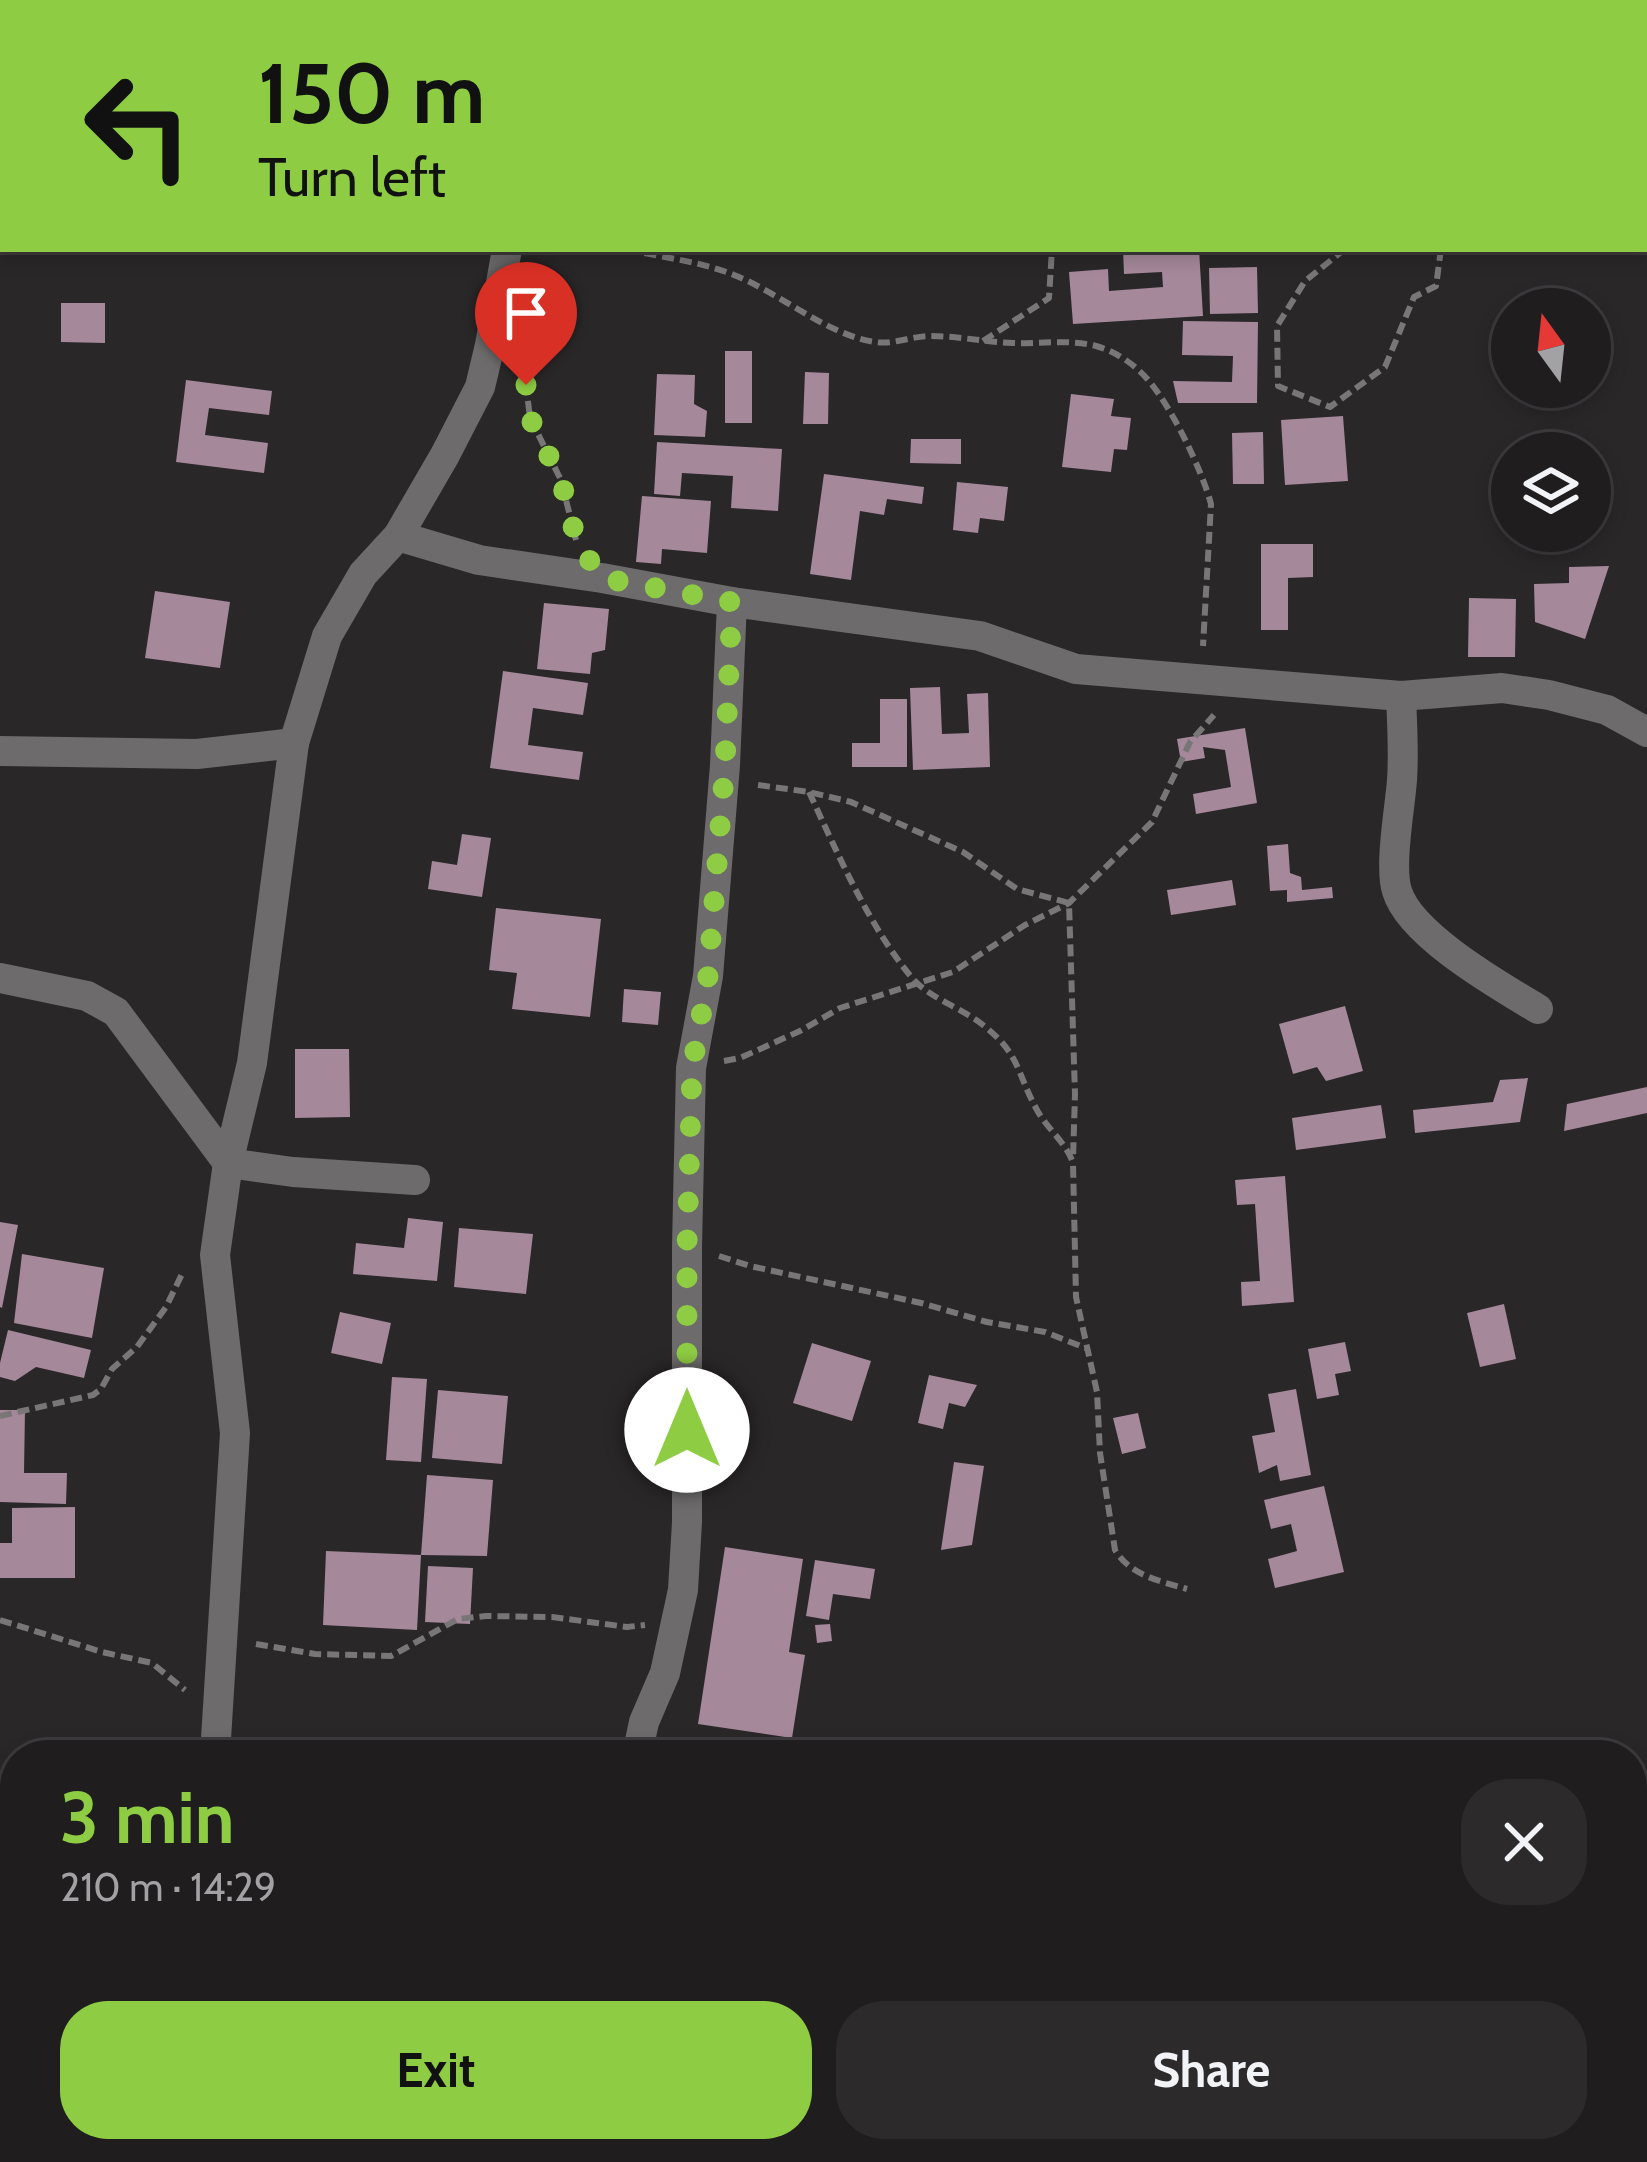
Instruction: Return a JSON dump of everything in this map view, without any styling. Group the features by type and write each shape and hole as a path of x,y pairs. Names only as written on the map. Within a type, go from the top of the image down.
{"street":[{"path":"216,1740 235,1433 215,1255 228,1163 252,1063 294,742 327,636 363,574 398,536 480,387 506,252"},
{"path":"398,536 479,560 980,636 1076,668 1401,696 1502,688 1607,710 1647,732"},
{"path":"640,1740 665,1673 683,1590 692,1068 708,976 732,602"},
{"path":"1401,696 1397,892 1414,918 1463,964 1538,1010"},
{"path":"0,751 196,754 294,742"},
{"path":"0,977 87,996 116,1012 228,1163 415,1180"}],"path":[{"path":"642,252 733,274 849,335 874,342 930,336 1072,342 1100,347 1129,362 1149,380 1187,447 1211,504 1199,679"},
{"path":"983,341 1049,298 1052,252"},
{"path":"1341,252 1305,281 1277,326 1278,386 1330,407 1385,367 1414,297 1436,286 1441,252"},
{"path":"519,362 530,418 561,480 577,542 602,578"},
{"path":"692,1068 740,1058 840,1008 953,972 1069,903 1152,822 1202,725 1258,682"},
{"path":"725,765 749,783 850,802 963,852 1017,889 1069,903"},
{"path":"809,792 893,953 918,984 1003,1042 1016,1060 1037,1111 1069,1150 1073,1163"},
{"path":"1069,903 1076,1297 1097,1392 1100,1453 1115,1550 1123,1563 1146,1577 1187,1589"},
{"path":"687,1246 750,1266 1045,1332 1088,1349"},
{"path":"0,1416 93,1395 101,1389 112,1369 136,1347 166,1306 184,1268"},
{"path":"223,1639 315,1654 391,1656 458,1619 552,1617 627,1628 655,1622 679,1608"},
{"path":"0,1620 152,1663 217,1713"}],"building":[{"path":"1123,252 1199,252 1203,316 1073,324 1069,272 1108,269 1109,291 1163,287 1162,272 1124,274"},
{"path":"1257,267 1258,313 1210,314 1209,268"},
{"path":"61,303 105,303 105,343 61,342"},
{"path":"1183,321 1258,322 1257,403 1178,403 1173,381 1232,382 1233,356 1182,355"},
{"path":"725,351 752,351 752,423 725,423"},
{"path":"805,372 829,373 828,424 803,424"},
{"path":"657,374 695,375 694,404 707,411 705,437 654,435"},
{"path":"186,380 272,391 269,415 209,408 205,435 268,443 264,473 176,462"},
{"path":"1071,394 1114,399 1111,416 1131,418 1127,450 1114,449 1111,472 1062,467"},
{"path":"1343,416 1348,481 1285,485 1281,420"},
{"path":"1263,432 1264,484 1233,484 1232,433"},
{"path":"911,439 961,439 961,464 910,463"},
{"path":"657,442 782,449 778,511 731,508 733,476 682,473 680,496 654,494"},
{"path":"824,474 924,487 922,504 887,499 884,515 860,511 851,580 810,574"},
{"path":"957,482 1008,487 1004,521 980,518 978,533 953,530"},
{"path":"642,496 711,501 707,553 662,549 661,564 636,562"},
{"path":"1261,544 1313,544 1313,577 1288,578 1288,630 1261,630"},
{"path":"1609,566 1585,639 1535,622 1534,584 1569,583 1569,567"},
{"path":"155,591 230,602 220,668 145,658"},
{"path":"1469,598 1516,599 1515,657 1468,657"},
{"path":"544,603 609,609 605,650 592,653 590,674 537,669"},
{"path":"503,671 588,683 583,715 533,708 528,745 583,752 579,780 490,768"},
{"path":"940,687 942,734 969,733 967,694 988,693 990,767 913,770 910,688"},
{"path":"880,699 907,699 907,767 852,767 852,743 880,743"},
{"path":"1245,728 1257,803 1196,814 1193,794 1231,787 1225,750 1203,747 1205,758 1181,762 1177,739"},
{"path":"462,834 491,838 482,897 428,889 432,861 457,865"},
{"path":"1288,844 1290,873 1301,877 1302,890 1332,887 1333,898 1287,902 1287,890 1270,891 1267,846"},
{"path":"1232,880 1236,905 1171,915 1167,890"},
{"path":"496,908 601,919 590,1017 512,1009 517,973 489,970"},
{"path":"624,989 661,992 658,1025 622,1022"},
{"path":"1345,1006 1363,1071 1326,1081 1317,1067 1293,1074 1279,1024"},
{"path":"295,1049 349,1049 350,1117 295,1118"},
{"path":"1528,1078 1520,1122 1415,1133 1413,1110 1493,1102 1500,1080"},
{"path":"1647,1087 1647,1113 1564,1131 1567,1104"},
{"path":"1381,1105 1386,1138 1296,1150 1292,1118"},
{"path":"1285,1176 1294,1302 1242,1306 1241,1282 1260,1281 1255,1204 1237,1205 1235,1180"},
{"path":"408,1218 443,1222 437,1281 353,1274 356,1243 404,1248"},
{"path":"0,1222 18,1225 2,1308 0,1307"},
{"path":"459,1228 533,1234 526,1294 454,1287"},
{"path":"22,1254 104,1268 92,1338 14,1323"},
{"path":"1504,1304 1516,1359 1480,1367 1467,1313"},
{"path":"340,1312 391,1323 382,1364 331,1353"},
{"path":"8,1330 91,1350 84,1378 36,1367 15,1381 0,1377"},
{"path":"1345,1342 1351,1371 1335,1374 1339,1395 1317,1399 1308,1349"},
{"path":"812,1343 871,1361 852,1421 793,1403"},
{"path":"929,1375 977,1385 965,1407 949,1403 943,1429 918,1423"},
{"path":"392,1377 427,1379 421,1462 386,1460"},
{"path":"1296,1389 1311,1475 1280,1481 1277,1465 1259,1473 1252,1436 1275,1432 1268,1394"},
{"path":"438,1390 508,1396 502,1464 432,1458"},
{"path":"0,1410 25,1410 24,1473 67,1473 66,1504 0,1502"},
{"path":"1138,1413 1146,1448 1122,1454 1113,1418"},
{"path":"954,1462 984,1466 972,1545 941,1550"},
{"path":"427,1475 493,1480 487,1556 421,1555"},
{"path":"1324,1486 1344,1572 1275,1588 1268,1559 1297,1551 1291,1524 1271,1529 1264,1500"},
{"path":"75,1507 75,1578 0,1578 0,1543 12,1543 12,1508"},
{"path":"725,1547 803,1559 789,1652 805,1655 792,1738 698,1724"},
{"path":"326,1551 421,1555 417,1630 323,1625"},
{"path":"815,1560 875,1569 870,1599 833,1594 829,1620 806,1616"},
{"path":"428,1566 473,1568 470,1624 425,1622"},
{"path":"830,1624 832,1641 817,1643 815,1625"}],"route":[{"path":"526,385 530,418 561,480 577,542 602,578 732,602 708,976 692,1068 687,1430"}]}
